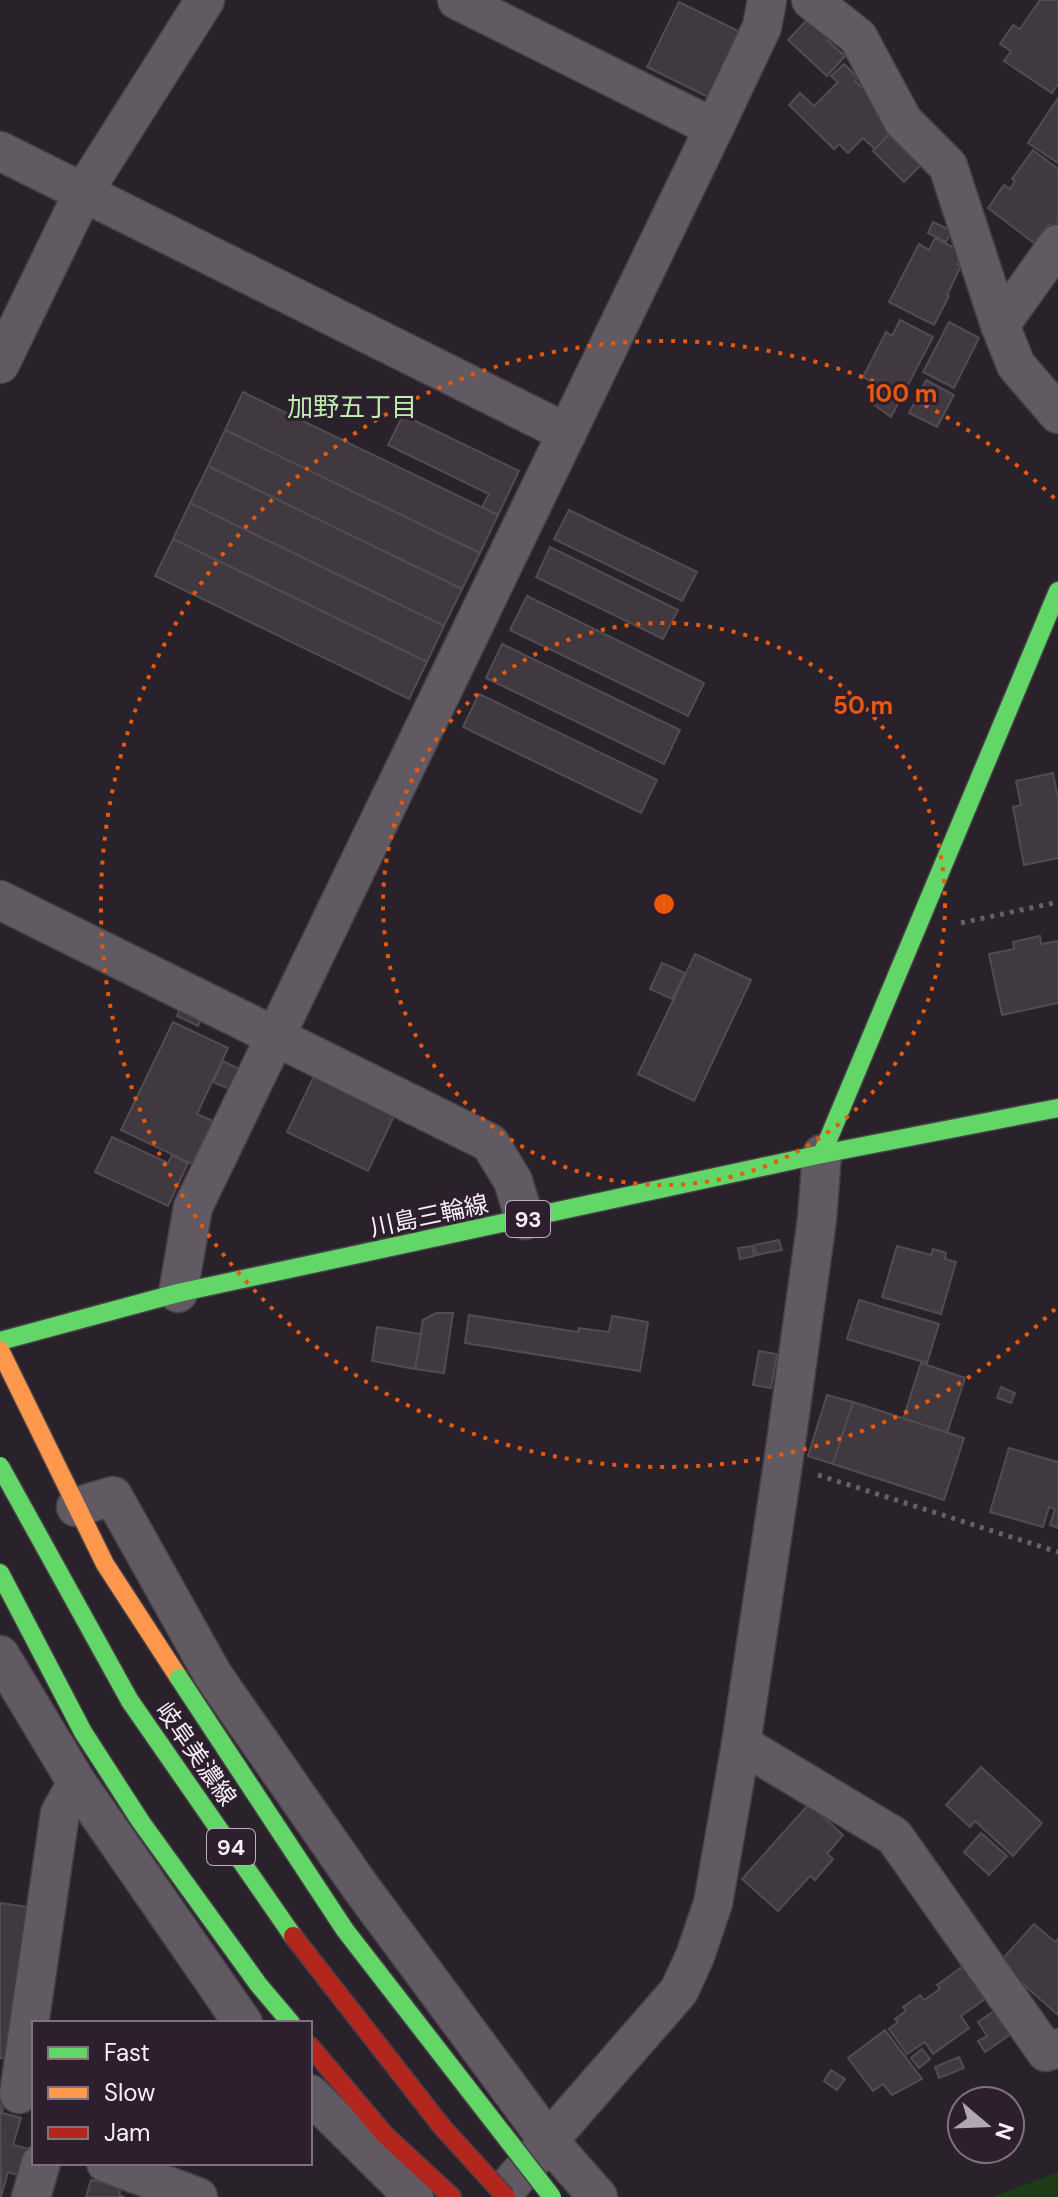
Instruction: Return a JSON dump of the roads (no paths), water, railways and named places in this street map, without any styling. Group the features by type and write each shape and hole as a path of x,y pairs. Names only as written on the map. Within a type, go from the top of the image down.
{"main road":[{"path":"822,1154 1058,591"},
{"name":"川島三輪線","path":"0,1341 178,1293 822,1154 1058,1108"},
{"name":"94","path":"0,1350 105,1564 179,1678 345,1930 552,2197"},
{"name":"岐阜美濃線","path":"0,1466 139,1714 306,1955 443,2128 503,2197"},
{"name":"94","path":"0,1573 83,1732 141,1822 258,1984 289,2021"},
{"path":"312,2048 385,2135 452,2197"}],"street":[{"path":"0,364 84,191 205,0"},
{"path":"457,0 714,128"},
{"path":"178,1293 193,1207 714,128 762,27 767,0"},
{"path":"811,0 858,37 903,121 948,166 1016,365 1058,414"},
{"path":"0,151 567,433"},
{"path":"1000,325 1058,244"},
{"path":"0,900 490,1143 513,1181 525,1220"},
{"path":"503,2197 547,2139 679,1991 713,1903 741,1744 783,1464 817,1219 822,1154"},
{"path":"76,1507 113,1496 213,1675 359,1885 547,2139 598,2197"},
{"path":"0,1655 77,1783 242,2021"},
{"path":"741,1744 894,1836 1046,2052 1058,2048"},
{"path":"18,2097 60,1813 77,1783"},
{"path":"312,2096 414,2197"},
{"path":"31,2197 40,2165"},
{"path":"111,2165 198,2197"}],"district":[{"name":"加野五丁目","path":"352,407"}]}
